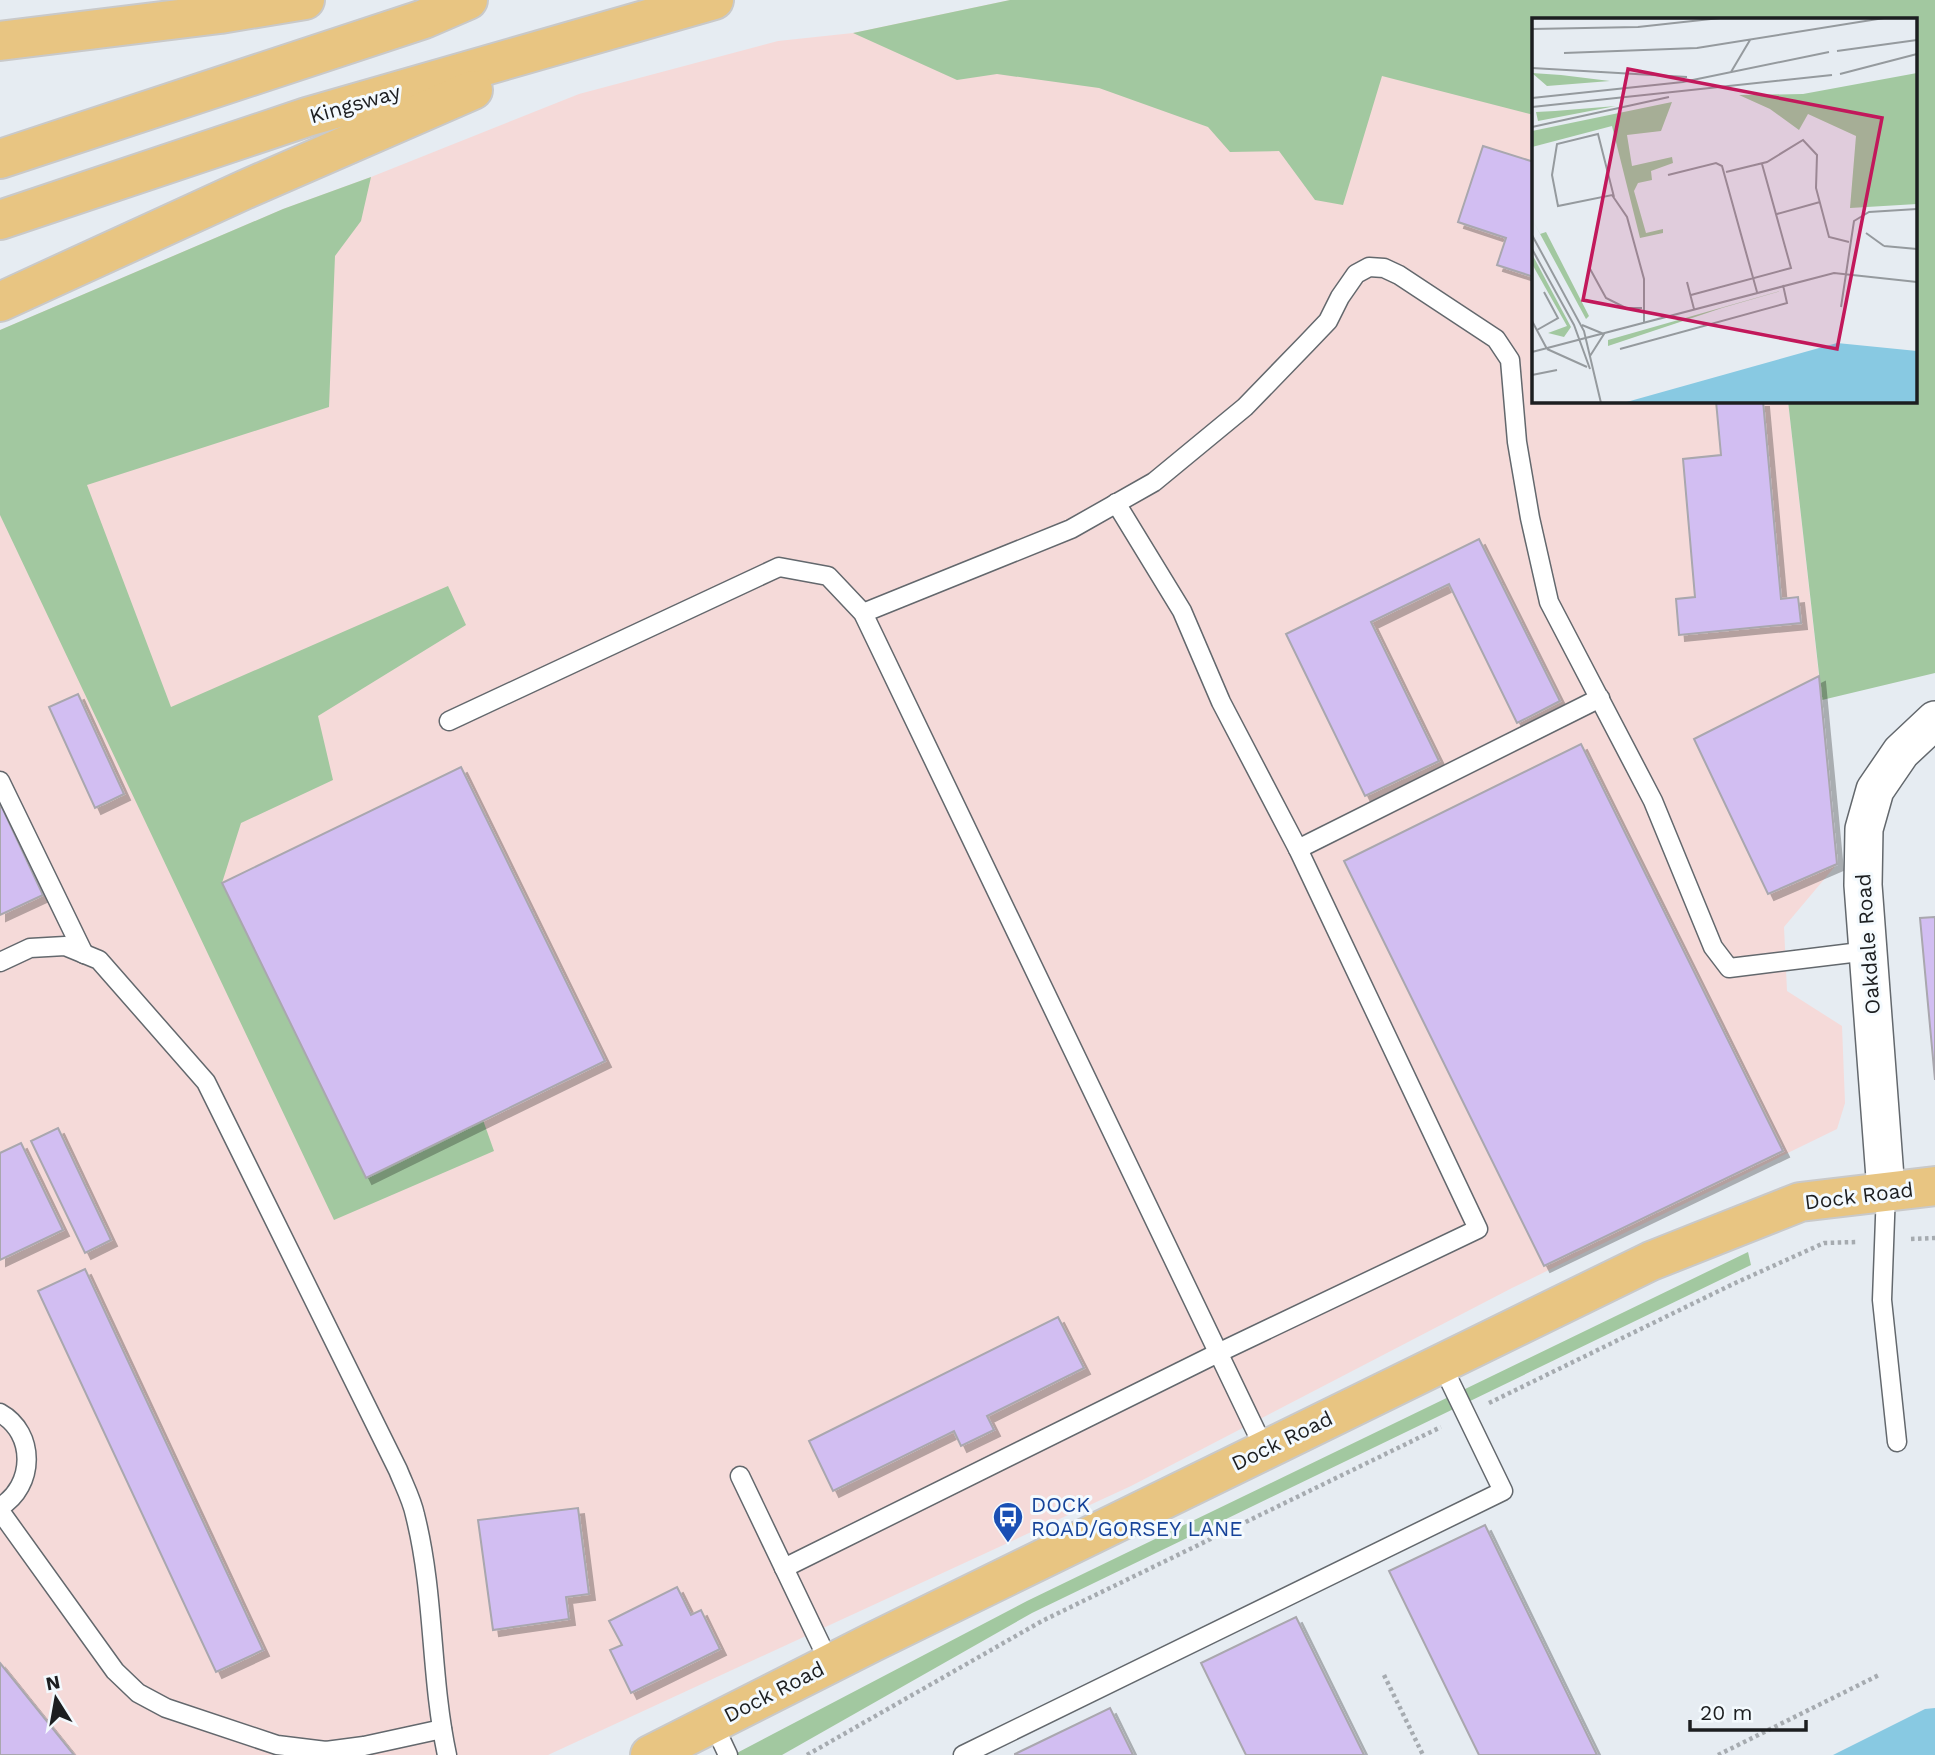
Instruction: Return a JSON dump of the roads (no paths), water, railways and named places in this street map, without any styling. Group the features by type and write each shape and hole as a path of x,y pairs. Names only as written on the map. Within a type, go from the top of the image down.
{"highway":[{"path":"0,41 220,14 305,0"},
{"path":"0,159 424,19 468,0"},
{"name":"Kingsway","path":"0,220 307,117 714,0"},
{"path":"0,303 244,190 620,26"},
{"name":"Dock Road","path":"650,1755 720,1739 830,1664 1651,1261 1800,1202 1935,1186"}],"street":[{"name":"Oakdale Road","path":"1886,1191 1863,886 1864,829 1875,790 1901,752 1935,720"}],"lane":[{"path":"863,613 1071,529 1154,482 1245,407 1328,321 1356,274 1369,267 1384,268 1399,275 1496,339 1510,360 1517,442 1530,518 1549,602 1653,801 1713,947 1730,968 1868,951"},
{"path":"784,1569 1218,1353 1478,1228 1297,849 1221,702 1182,611 1116,503"},
{"path":"449,721 779,567 828,576 863,613 1265,1450"},
{"path":"1297,849 1600,698"},
{"path":"0,781 85,954"},
{"path":"0,962 30,948 65,946 99,960 206,1083 398,1470 415,1514 425,1569 436,1696 447,1755"},
{"path":"1886,1191 1882,1300 1898,1442"},
{"path":"963,1755 1503,1491 1441,1363"},
{"path":"0,1413 17,1427 25,1443 27,1460 24,1477 16,1492 0,1509 115,1671 138,1693 166,1708 277,1745 326,1751 364,1746 442,1729"},
{"path":"740,1476 830,1664"}],"water":[{"path":"1935,1708 1935,1755 1833,1755 1925,1709"}],"place":[{"name":"DOCK ROAD/GORSEY LANE","path":"1008,1544"}]}
